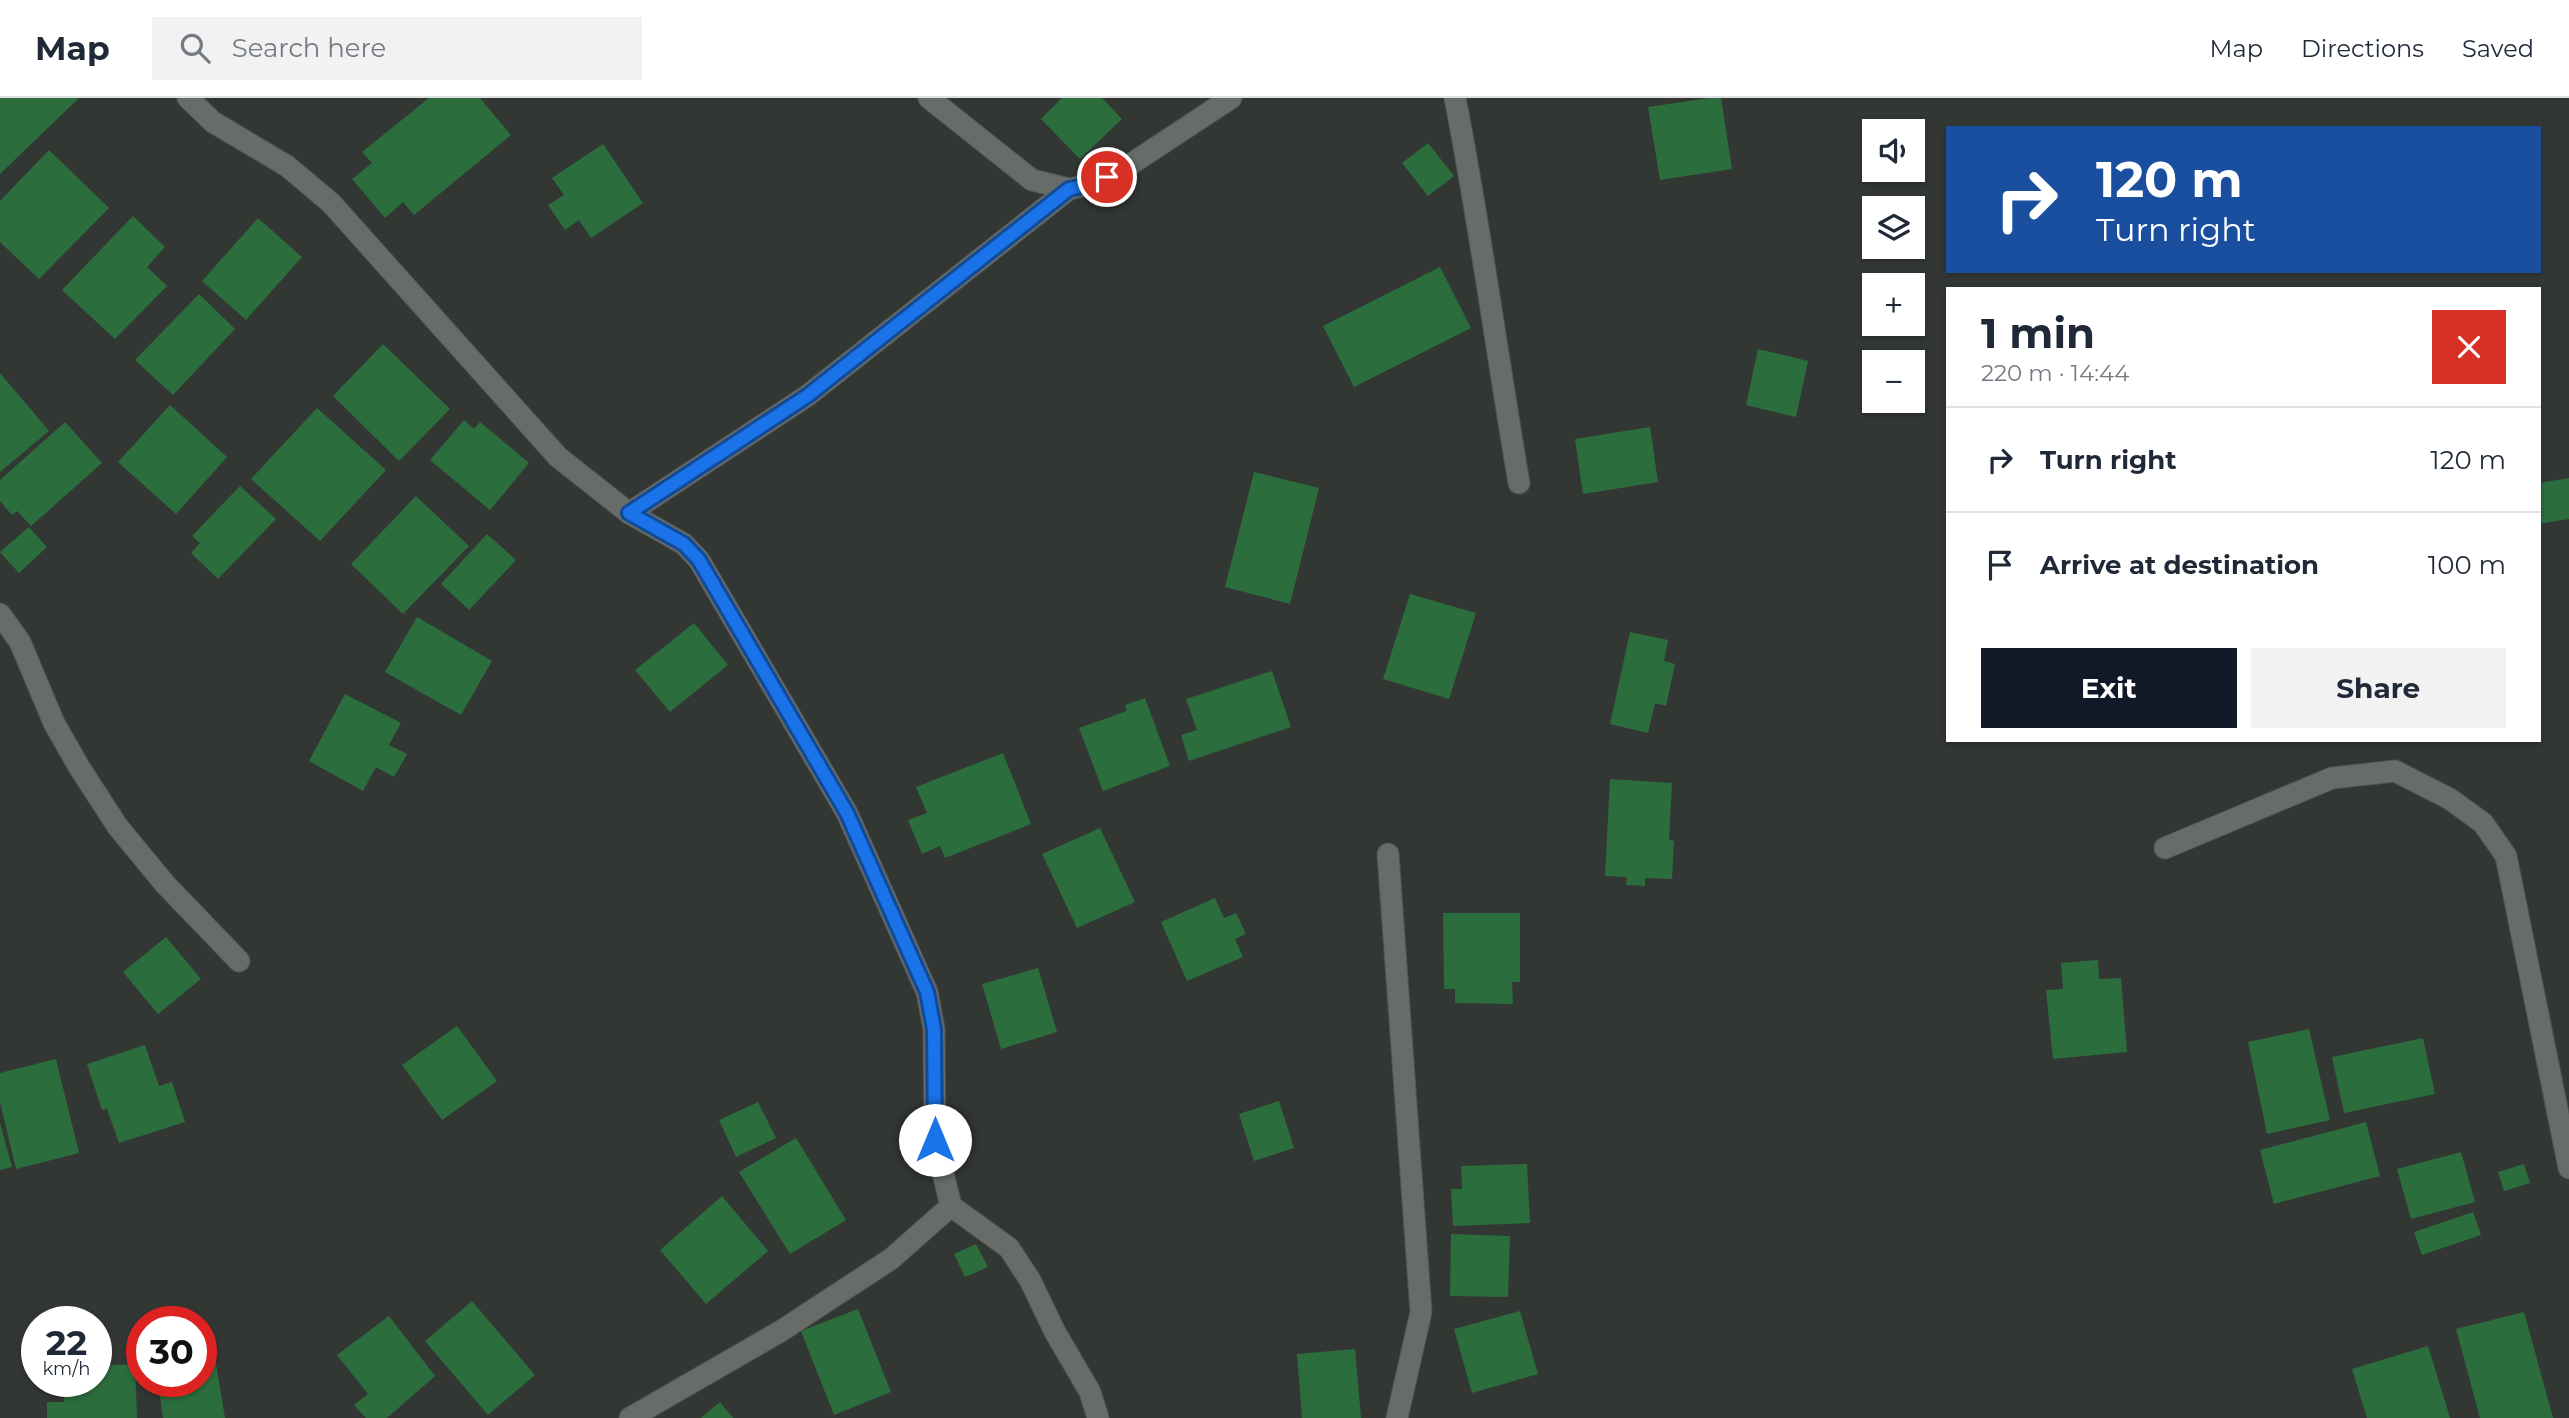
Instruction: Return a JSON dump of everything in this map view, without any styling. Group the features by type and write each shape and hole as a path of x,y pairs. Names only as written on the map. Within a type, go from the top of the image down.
{"street":[{"path":"188,98 213,122 287,166 331,203 558,457 629,513 684,544 699,560 847,813 927,992 934,1029 935,1140 951,1206 1009,1248 1030,1280 1050,1323 1090,1392 1098,1418"},
{"path":"929,98 1032,180 1069,189 1088,185 1125,168 1231,98"},
{"path":"1455,98 1518,483"},
{"path":"629,513 807,396 1069,189"},
{"path":"0,614 20,642 54,723 118,827 164,884 239,961"},
{"path":"2165,848 2332,778 2395,771 2451,799 2483,823 2506,856 2569,1168"},
{"path":"1388,854 1421,1312 1396,1418"},
{"path":"630,1418 781,1331 891,1259 951,1206"}],"building":[{"path":"0,98 79,98 0,174"},
{"path":"429,98 480,98 511,135 414,215 403,202 385,218 352,179 372,163 362,152"},
{"path":"1062,98 1102,98 1122,119 1080,159 1041,119"},
{"path":"1721,98 1732,169 1660,180 1648,107"},
{"path":"1428,143 1454,176 1428,196 1402,163"},
{"path":"603,144 643,203 591,238 579,220 565,230 548,205 564,195 552,178"},
{"path":"49,150 109,208 39,279 0,242 0,201"},
{"path":"133,216 165,247 147,267 167,286 115,339 62,290"},
{"path":"258,218 302,257 246,320 202,281"},
{"path":"1440,267 1471,328 1354,387 1323,326"},
{"path":"199,294 235,329 173,395 135,360"},
{"path":"383,344 450,409 399,461 333,396"},
{"path":"1758,349 1808,361 1796,417 1746,405"},
{"path":"0,373 49,431 0,472"},
{"path":"170,405 227,457 176,514 118,462"},
{"path":"317,408 386,470 320,541 251,479"},
{"path":"464,420 474,429 480,422 529,463 490,510 430,460"},
{"path":"65,422 102,463 31,526 17,511 12,515 0,501 0,480"},
{"path":"1650,427 1658,482 1583,494 1575,439"},
{"path":"1254,472 1319,488 1290,604 1225,587"},
{"path":"2569,478 2569,519 2541,524 2541,483"},
{"path":"240,486 276,519 218,579 191,553 200,543 192,536"},
{"path":"416,496 469,546 403,614 351,564"},
{"path":"29,527 47,547 19,573 0,552"},
{"path":"487,534 516,560 469,610 441,584"},
{"path":"1410,594 1476,613 1449,699 1383,679"},
{"path":"417,617 492,661 461,715 385,672"},
{"path":"694,623 728,665 670,712 635,670"},
{"path":"1630,632 1668,640 1664,661 1675,664 1666,706 1655,703 1648,733 1610,724"},
{"path":"1272,671 1291,727 1189,761 1181,735 1197,730 1186,699"},
{"path":"345,694 401,723 389,745 407,754 394,777 376,767 363,791 309,761"},
{"path":"1145,698 1170,766 1103,791 1079,728 1127,711 1125,705"},
{"path":"1003,753 1031,824 945,858 940,846 922,854 908,820 927,813 916,787"},
{"path":"1610,779 1672,783 1669,840 1674,841 1672,879 1645,878 1645,886 1626,885 1627,877 1605,876"},
{"path":"1100,828 1135,902 1077,928 1042,854"},
{"path":"1215,898 1224,918 1236,913 1246,934 1235,939 1243,957 1187,981 1161,922"},
{"path":"1443,913 1520,913 1520,982 1512,982 1513,1004 1455,1003 1455,989 1444,989"},
{"path":"166,937 201,979 158,1014 123,972"},
{"path":"2098,960 2099,979 2121,978 2127,1052 2053,1059 2046,990 2063,989 2061,963"},
{"path":"1038,968 1057,1032 1001,1049 982,984"},
{"path":"457,1026 497,1081 442,1120 402,1065"},
{"path":"2309,1029 2330,1120 2267,1134 2248,1042"},
{"path":"2423,1038 2435,1094 2344,1113 2332,1057"},
{"path":"145,1045 159,1086 172,1082 185,1122 119,1143 107,1109 102,1110 87,1064"},
{"path":"56,1059 79,1153 16,1169 0,1102 0,1073"},
{"path":"1279,1101 1294,1148 1254,1161 1239,1114"},
{"path":"758,1102 776,1138 736,1157 719,1120"},
{"path":"2366,1122 2380,1176 2274,1204 2260,1150"},
{"path":"0,1123 12,1167 0,1170"},
{"path":"796,1138 846,1220 790,1254 739,1172"},
{"path":"2461,1152 2475,1202 2411,1219 2397,1169"},
{"path":"1527,1164 1530,1223 1453,1226 1451,1189 1462,1189 1461,1166"},
{"path":"2524,1164 2530,1183 2504,1191 2498,1172"},
{"path":"722,1196 768,1251 706,1304 660,1250"},
{"path":"2473,1212 2481,1235 2422,1255 2414,1232"},
{"path":"1451,1234 1510,1236 1508,1297 1450,1296"},
{"path":"976,1244 988,1267 965,1277 954,1254"},
{"path":"472,1301 535,1375 488,1415 425,1341"},
{"path":"858,1309 891,1392 834,1415 801,1331"},
{"path":"1520,1311 1538,1374 1472,1393 1454,1329"},
{"path":"2524,1312 2553,1418 2480,1418 2456,1329"},
{"path":"389,1316 435,1376 387,1418 366,1418 354,1405 368,1394 337,1355"},
{"path":"2428,1346 2450,1418 2367,1418 2352,1369"},
{"path":"1355,1349 1361,1418 1302,1418 1297,1354"},
{"path":"126,1364 126,1397 136,1397 137,1418 47,1418 47,1402 64,1402 64,1397 112,1397 112,1365"},
{"path":"217,1369 225,1418 163,1418 160,1397 217,1397"},
{"path":"720,1402 733,1418 701,1418"}],"route":[{"path":"935,1140 934,1029 927,992 847,813 699,560 684,544 629,513 807,396 1069,189 1107,177"}]}
